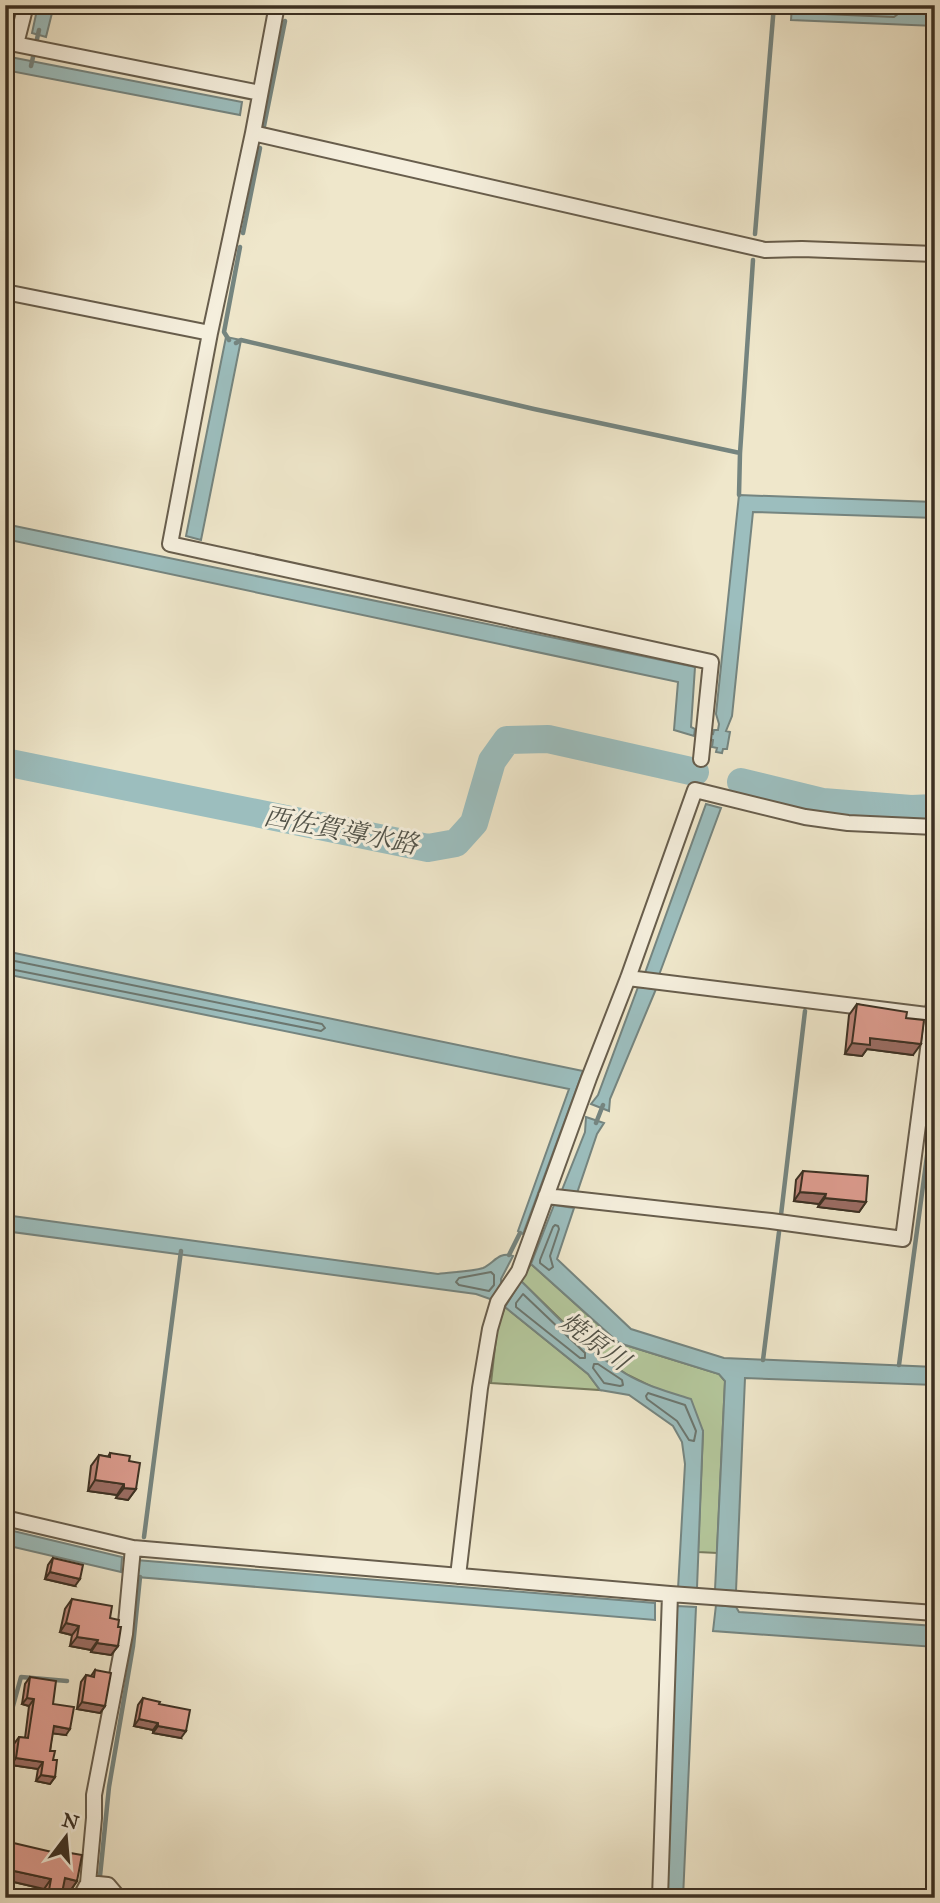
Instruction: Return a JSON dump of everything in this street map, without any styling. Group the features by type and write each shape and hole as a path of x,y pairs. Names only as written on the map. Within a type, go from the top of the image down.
{"street":[{"path":"26,5 23,46 260,93"},
{"path":"278,5 210,333 170,544 711,662 701,759"},
{"path":"253,133 765,250 935,254"},
{"path":"5,292 210,333"},
{"path":"458,1576 490,1329 501,1297 519,1271 560,1197 589,1078 642,979 695,790 805,817 933,832"},
{"path":"642,979 933,1015"},
{"path":"560,1197 903,1239 935,996"},
{"path":"5,1518 132,1548 670,1594 935,1613"},
{"path":"80,1898 88,1883 94,1795 125,1634 132,1548"},
{"path":"660,1898 670,1594"},
{"path":"88,1883 108,1885 119,1898"}],"green space":[{"path":"531,1264 619,1343 719,1374 725,1381 717,1553 698,1552 703,1431 655,1388 628,1375 596,1354 521,1281"},
{"path":"505,1307 588,1374 600,1390 491,1383 497,1329"}],"water":[{"path":"38,5 54,5 46,37 32,33"},
{"path":"792,5 935,10 935,26 791,20"},
{"path":"5,56 242,102 240,115 5,70"},
{"path":"226,337 241,340 201,540 186,536"},
{"path":"739,495 935,502 935,518 753,512 732,716 726,731 730,732 727,749 723,749 722,753 716,752 717,748 712,747 713,740 707,739 708,733 713,734 714,730 718,730 719,724 716,714"},
{"path":"5,524 695,667 691,727 695,729 694,736 674,730 678,682 5,539"},
{"path":"706,804 721,808 659,975 645,973"},
{"path":"5,951 583,1071 523,1234 518,1231 569,1089 5,974"},
{"path":"638,987 656,989 610,1099 609,1111 591,1104 598,1095"},
{"path":"586,1117 604,1123 597,1134 577,1193 562,1190 585,1132"},
{"path":"554,1205 574,1208 557,1259 631,1329 724,1358 935,1367 935,1385 745,1378 736,1591 715,1590 725,1381 719,1374 619,1343 531,1264"},
{"path":"5,1215 438,1274 483,1268 500,1256 513,1256 493,1300 476,1294 5,1231"},
{"path":"521,1281 597,1354 611,1364 641,1382 691,1399 703,1431 697,1588 678,1589 685,1464 682,1442 673,1426 629,1395 600,1390 588,1374 505,1307"},
{"path":"5,1529 122,1557 121,1572 5,1545"},
{"path":"136,1560 655,1603 655,1620 137,1577"},
{"path":"716,1605 736,1607 739,1612 935,1626 935,1647 713,1631"},
{"path":"677,1606 696,1607 683,1898 664,1898"}],"building":[{"path":"857,1004 907,1012 906,1018 924,1020 921,1044 870,1038 870,1045 852,1043"},
{"path":"803,1171 868,1176 866,1202 825,1198 826,1194 800,1192"},
{"path":"110,1453 130,1456 129,1461 140,1463 136,1489 124,1488 124,1484 95,1480 99,1455 110,1457"},
{"path":"53,1558 83,1565 80,1579 50,1572"},
{"path":"72,1599 112,1606 110,1618 119,1620 118,1627 121,1627 118,1646 77,1637 79,1626 66,1623"},
{"path":"95,1670 111,1673 105,1706 82,1702 86,1675 94,1677"},
{"path":"30,1677 56,1681 53,1704 74,1707 70,1729 54,1726 50,1751 55,1751 53,1760 57,1760 55,1777 41,1775 43,1762 16,1758 19,1737 28,1738 34,1699 27,1698"},
{"path":"143,1698 190,1710 186,1731 139,1719"},
{"path":"5,1841 69,1856 70,1853 82,1855 77,1881 65,1878 62,1893 49,1890 51,1879 5,1869"}],"waterway":[{"path":"755,234 774,5"},
{"path":"264,126 285,21"},
{"path":"31,66 39,30"},
{"path":"243,233 260,148"},
{"path":"229,340 224,332 240,247"},
{"path":"739,495 753,260"},
{"path":"236,343 241,340 534,409 740,453"},
{"name":"西佐賀導水路","path":"5,762 428,848 456,843 474,823 492,761 507,740 548,739 695,772"},
{"name":"西佐賀導水路","path":"741,782 823,802 911,809 935,808"},
{"path":"781,1215 805,1011"},
{"path":"931,1126 935,1096"},
{"path":"596,1123 603,1105"},
{"path":"899,1365 929,1141"},
{"path":"763,1360 779,1232"},
{"path":"509,1255 520,1233"},
{"path":"144,1537 181,1251"},
{"path":"100,1876 109,1787 133,1646 140,1577"},
{"path":"5,1735 21,1677 67,1681"}],"water label":[{"name":"焼原川","path":"595,1341"}]}
